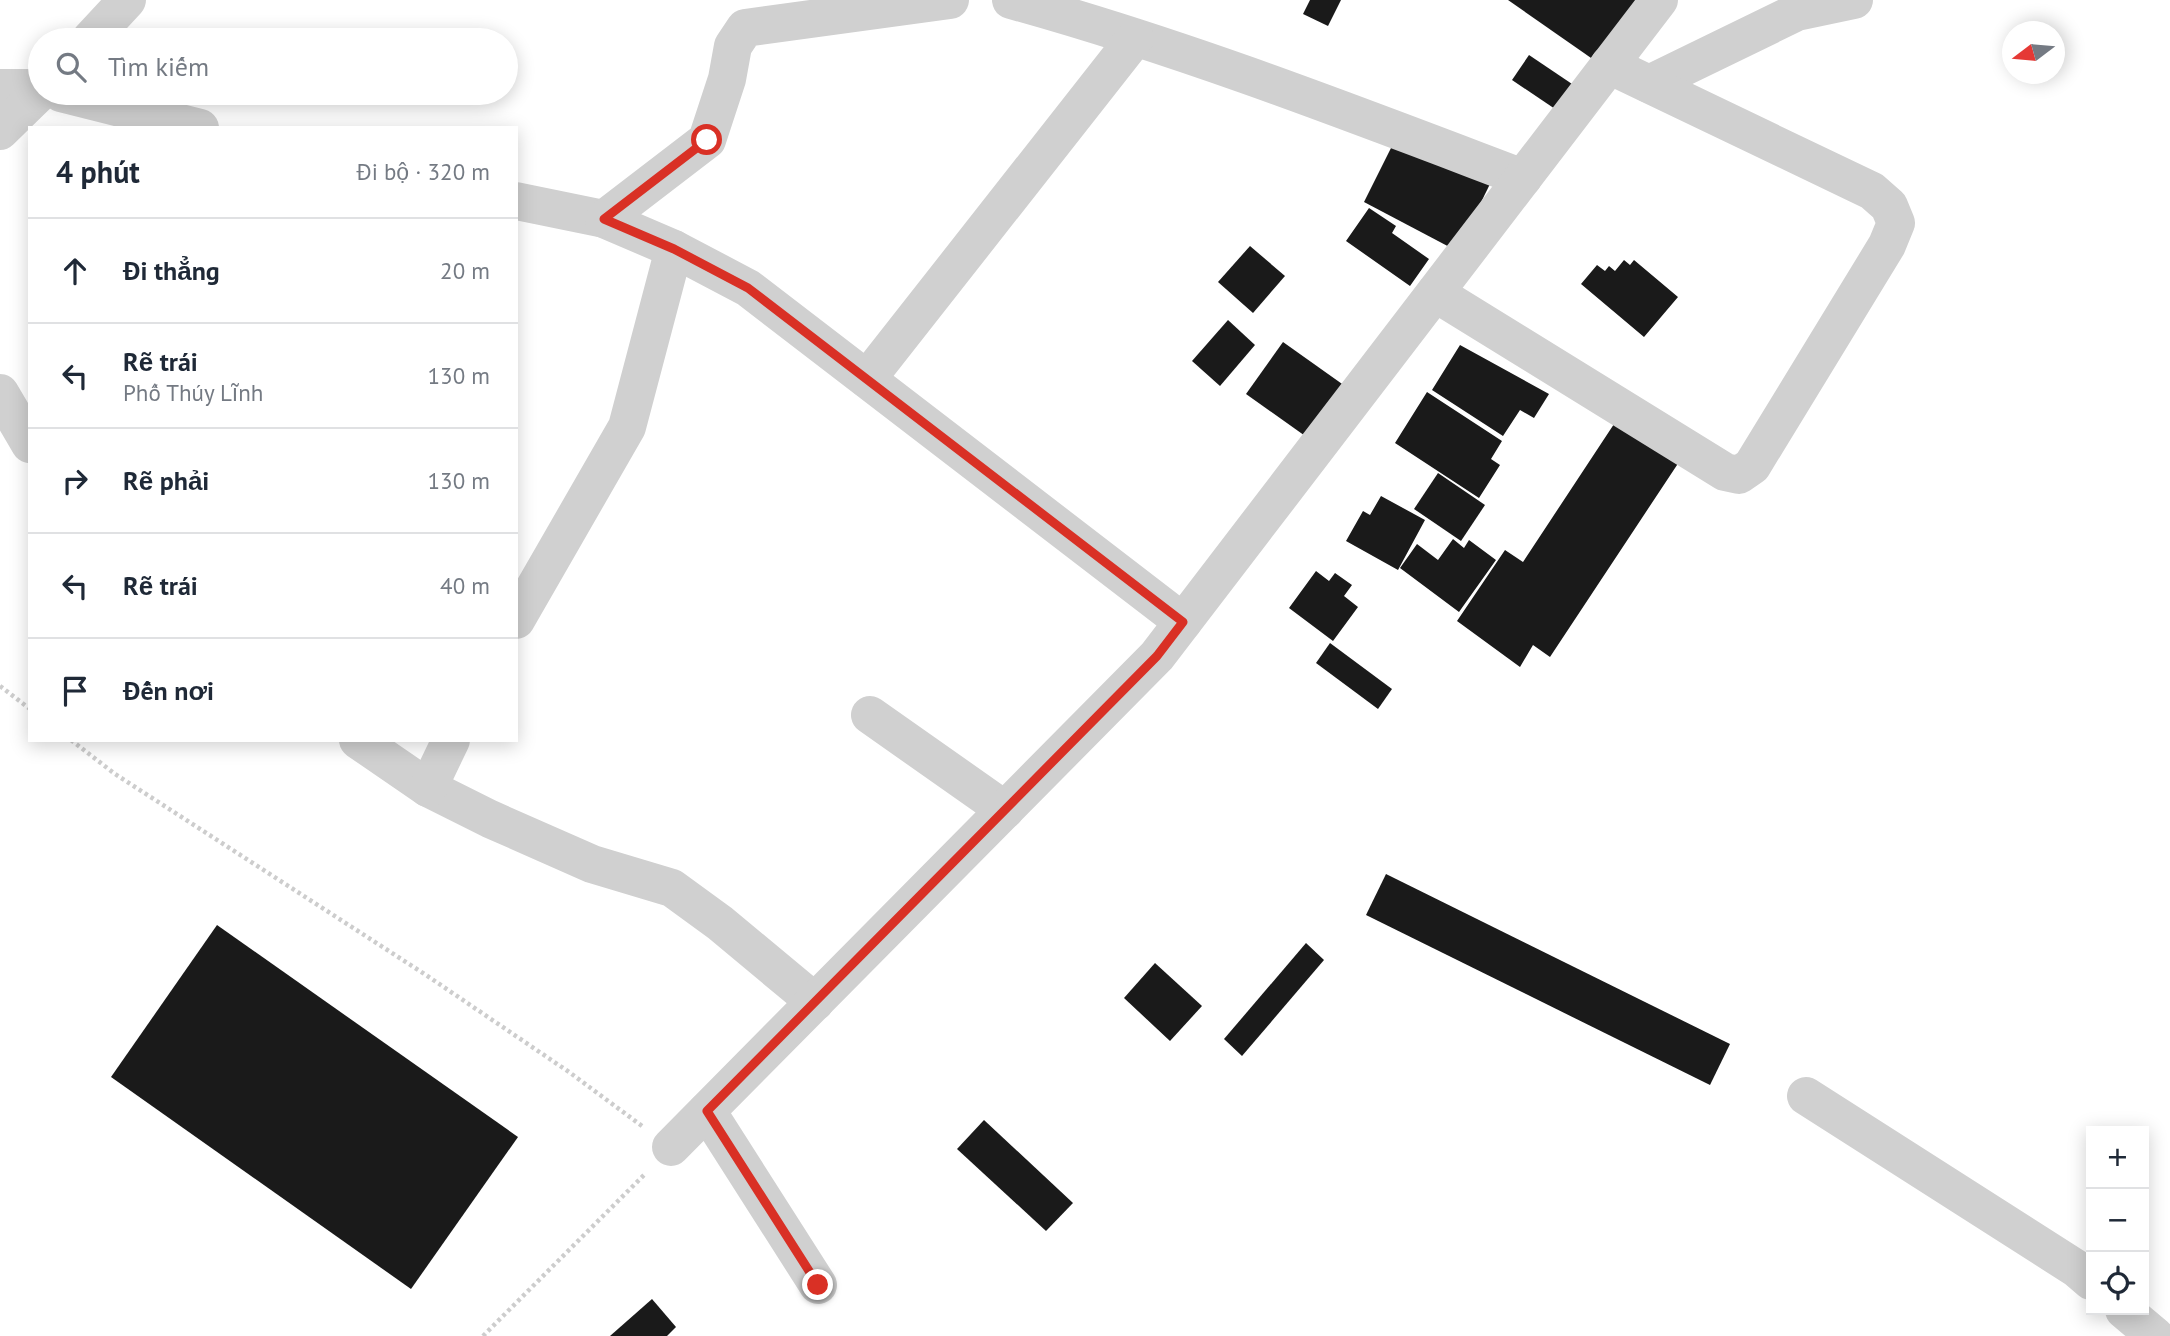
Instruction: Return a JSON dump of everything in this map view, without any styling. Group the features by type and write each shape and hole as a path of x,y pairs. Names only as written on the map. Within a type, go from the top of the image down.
{"street":[{"path":"101,28 127,0"},
{"path":"604,219 707,140 727,79 733,46 745,28 950,0"},
{"path":"1011,0 1287,89 1523,178"},
{"path":"671,1147 1157,656 1659,0"},
{"path":"1649,84 1797,12 1854,0"},
{"path":"866,379 1135,38"},
{"path":"1435,293 1725,472 1739,475 1752,466 1887,245 1896,223 1889,206 1872,191 1609,65"},
{"path":"0,88 28,89"},
{"path":"0,131 28,102"},
{"path":"109,105 192,126"},
{"path":"518,201 604,219 674,249 748,288 1183,622"},
{"path":"518,617 627,427 674,249"},
{"path":"0,393 28,440"},
{"path":"870,715 1005,810"},
{"path":"361,742 428,788 592,864 671,888 720,923 815,1002"},
{"path":"428,788 450,742"},
{"path":"1806,1096 2086,1277"},
{"path":"707,1111 818,1285"},
{"path":"2130,1315 2155,1336"}],"path":[{"path":"0,685 28,707"},
{"path":"74,742 115,774 569,1072 671,1147 484,1336"}],"building":[{"path":"1310,0 1341,0 1328,26 1303,14"},
{"path":"1508,0 1650,0 1604,67"},
{"path":"1529,55 1578,88 1561,113 1512,80"},
{"path":"1397,136 1490,184 1457,251 1364,202"},
{"path":"1369,208 1396,226 1392,233 1429,259 1410,286 1346,241"},
{"path":"1250,246 1285,276 1253,313 1218,282"},
{"path":"1624,260 1630,265 1634,260 1678,297 1644,337 1581,284 1597,265 1605,271 1609,266 1615,271"},
{"path":"1228,320 1255,345 1220,386 1192,361"},
{"path":"1283,342 1352,391 1315,443 1246,394"},
{"path":"1460,345 1549,394 1534,418 1520,410 1503,436 1432,390"},
{"path":"1427,392 1502,441 1491,459 1500,465 1479,498 1395,443"},
{"path":"1616,421 1679,462 1550,657 1533,645 1520,667 1457,621 1505,550 1523,562"},
{"path":"1438,473 1485,505 1461,541 1414,509"},
{"path":"1381,496 1425,520 1398,570 1346,541 1363,511 1370,515"},
{"path":"1453,539 1464,548 1469,540 1496,560 1459,612 1400,568 1417,544 1438,560"},
{"path":"1316,571 1329,581 1335,573 1352,585 1344,596 1358,607 1333,641 1289,608"},
{"path":"1330,643 1392,689 1378,709 1316,663"},
{"path":"1386,874 1730,1044 1710,1085 1366,915"},
{"path":"217,925 518,1137 411,1289 111,1077"},
{"path":"1306,943 1324,960 1242,1056 1224,1039"},
{"path":"1155,963 1202,1006 1170,1041 1124,998"},
{"path":"984,1120 1073,1203 1046,1231 957,1149"},
{"path":"652,1299 676,1327 667,1336 610,1336"}],"route":[{"path":"707,140 604,219 674,249 748,288 1183,622 1157,656 707,1111 818,1285"}]}
